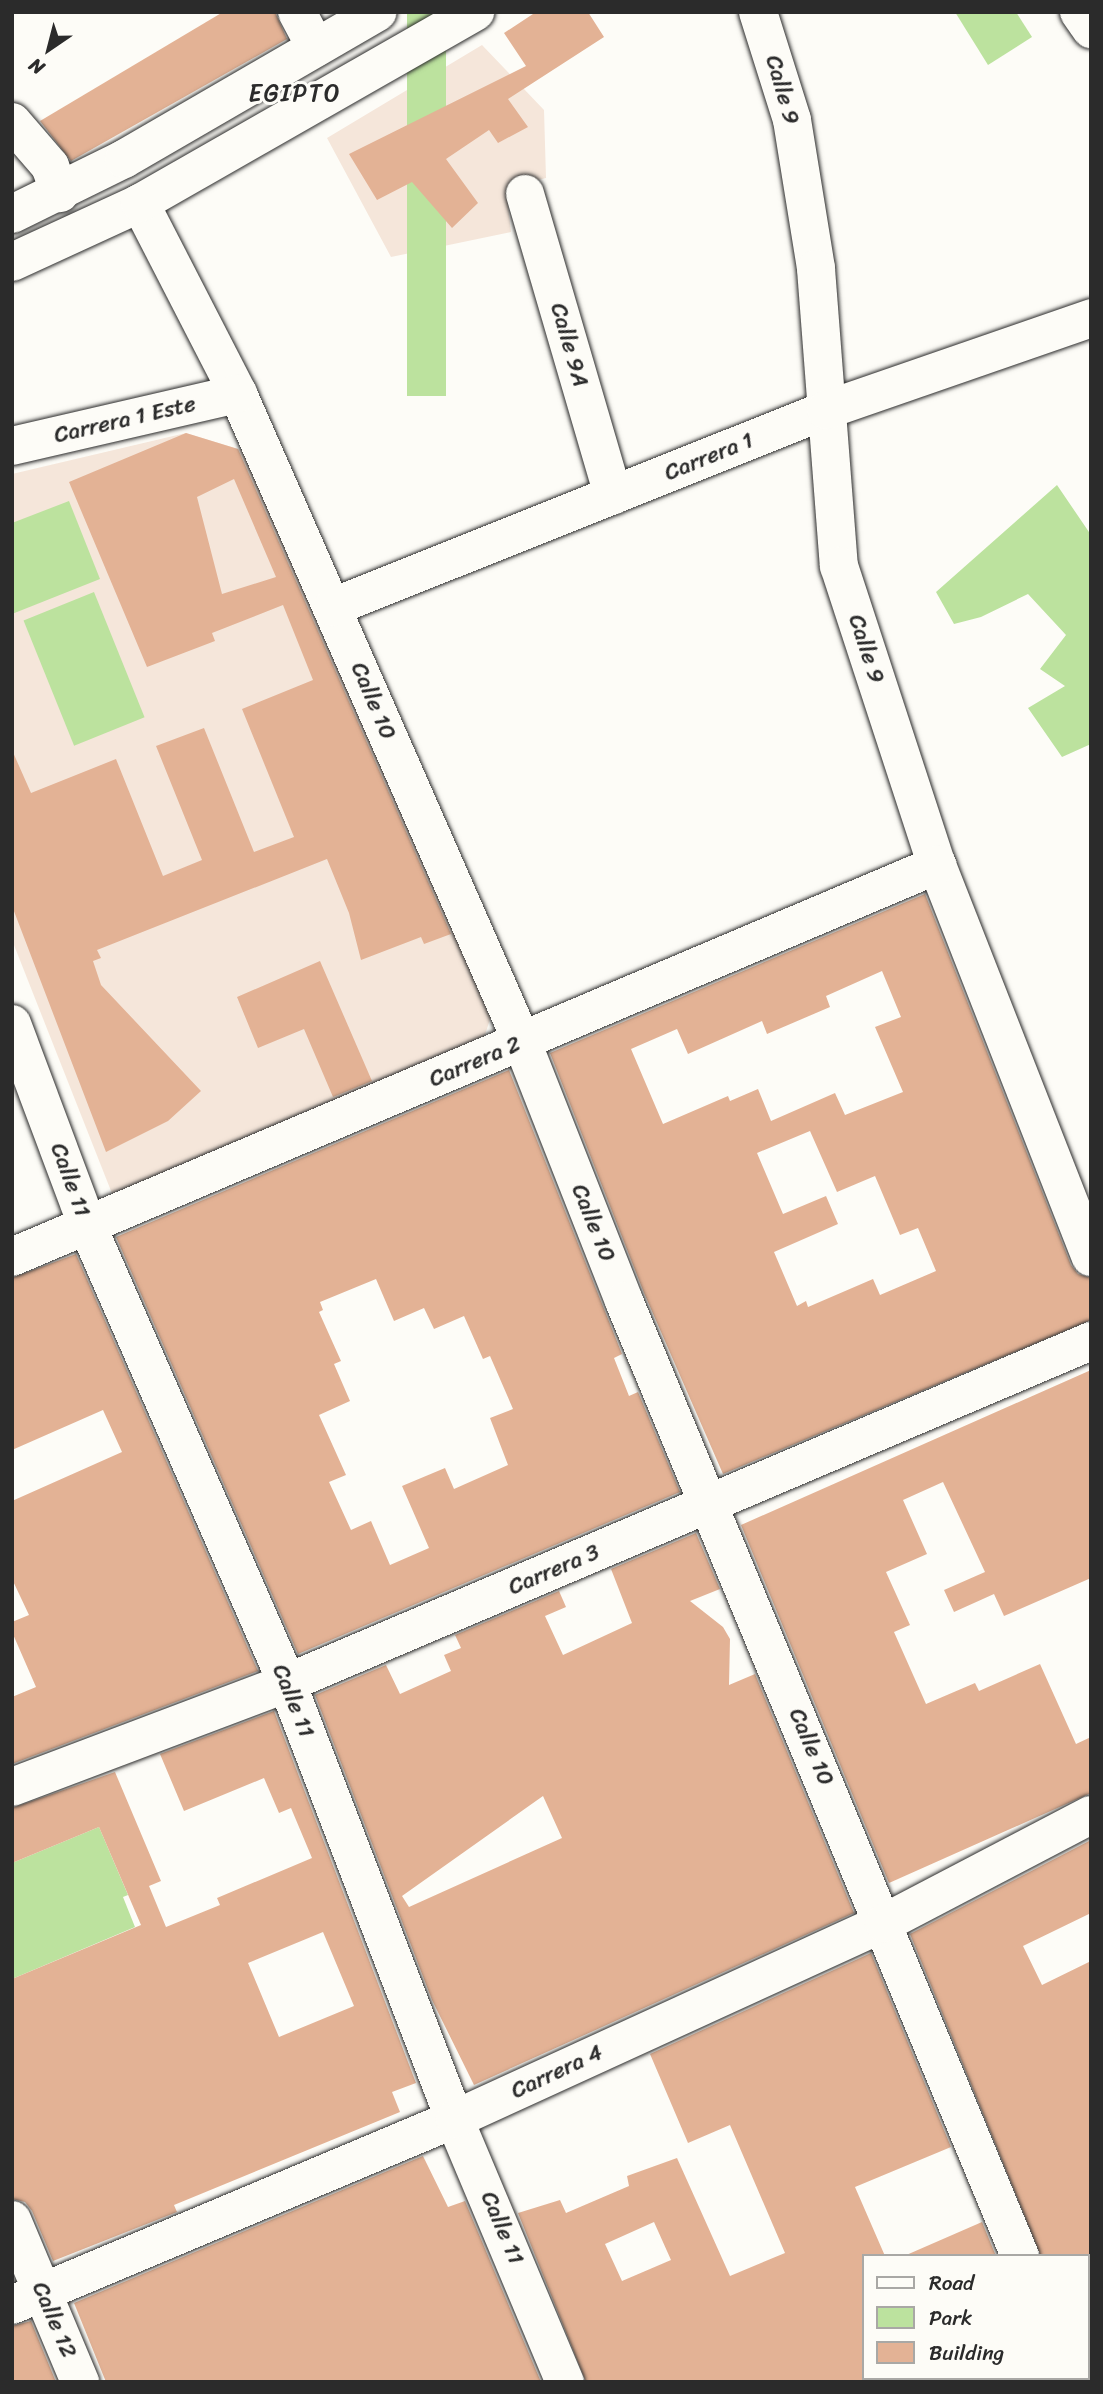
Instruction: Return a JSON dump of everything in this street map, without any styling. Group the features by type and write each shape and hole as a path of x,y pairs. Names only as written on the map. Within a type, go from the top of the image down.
{"street":[{"path":"297,12 316,47"},
{"path":"12,214 60,193 378,12"},
{"path":"12,261 140,203 475,12"},
{"name":"Calle 9","path":"758,12 792,120 816,269 839,566 937,866 1091,1257"},
{"path":"1079,12 1091,29"},
{"path":"12,122 50,166 60,193"},
{"name":"Calle 9A","path":"525,194 613,495"},
{"name":"Calle 10","path":"140,203 238,394 522,1042 1019,2254"},
{"name":"Carrera 1","path":"332,607 826,410 1091,318"},
{"name":"Carrera 1 Este","path":"12,446 238,394"},
{"name":"Carrera 2","path":"12,1257 937,866"},
{"name":"Calle 11","path":"12,1024 87,1225 287,1683 455,2119 565,2382"},
{"name":"Carrera 3","path":"12,1787 287,1683 1091,1341"},
{"name":"Carrera 4","path":"27,2298 455,2119 884,1923 1091,1815"},
{"name":"Calle 12","path":"12,2220 27,2298 80,2382"}],"shaded area":[{"path":"482,45 544,110 546,178 506,188 511,232 391,257 327,138"},
{"path":"186,433 261,456 492,1013 483,1041 113,1196 12,940 12,474"}],"green space":[{"path":"407,12 446,12 446,396 407,396"},
{"path":"955,12 1016,12 1032,37 988,65"},
{"path":"1057,485 1091,535 1091,744 1062,757 1028,708 1065,686 1040,669 1066,635 1028,594 981,617 954,624 936,592"},
{"path":"69,501 100,579 12,614 12,523"},
{"path":"94,592 145,717 74,746 24,620"},
{"path":"99,1827 128,1895 123,1897 135,1927 12,1979 12,1863"}],"building":[{"path":"223,12 275,12 287,39 71,161 40,121"},
{"path":"536,12 588,12 604,37 508,99 528,127 498,143 489,130 446,159 478,203 452,228 412,182 377,200 349,154 526,66 504,33"},
{"path":"186,433 238,449 451,934 424,944 421,937 361,960 349,913 327,859 97,950 101,958 93,961 101,985 201,1091 168,1121 106,1152 12,906 12,750 31,793 116,759 163,876 202,860 156,746 204,728 254,852 294,837 242,709 313,680 283,605 212,633 215,641 147,667 69,482","holes":["234,479 276,577 222,594 197,497"]},
{"path":"925,894 1071,1265 1078,1274 1091,1278 1091,1320 723,1474 644,1293 550,1053","holes":["882,971 901,1017 875,1027 903,1092 845,1115 835,1093 771,1121 758,1089 730,1101 728,1096 663,1124 631,1049 677,1029 688,1054 762,1021 767,1034 830,1007 826,996","810,1131 837,1192 875,1176 900,1235 918,1228 936,1271 880,1295 873,1279 808,1307 806,1301 797,1306 774,1252 838,1224 826,1196 783,1214 757,1153"]},
{"path":"320,961 372,1081 333,1097 304,1029 258,1048 237,997"},
{"path":"509,1070 622,1354 614,1358 629,1396 638,1392 680,1492 298,1654 116,1237","holes":["376,1279 394,1321 424,1308 434,1329 464,1316 483,1359 490,1356 513,1409 490,1418 508,1465 454,1489 445,1468 402,1486 429,1548 390,1565 371,1521 351,1530 329,1482 346,1475 319,1415 350,1401 334,1364 341,1361 319,1312 323,1310 320,1302"]},
{"path":"76,1254 258,1671 12,1764 12,1697 36,1687 12,1632 12,1622 29,1615 12,1579 12,1501 122,1452 103,1410 12,1450 12,1278"},
{"path":"1091,1370 1091,1578 1004,1616 994,1594 954,1612 944,1590 985,1572 943,1482 903,1500 927,1554 886,1572 910,1625 894,1632 926,1704 975,1683 979,1691 1040,1664 1076,1744 1091,1737 1091,1793 889,1883 741,1525"},
{"path":"696,1533 720,1589 690,1601 723,1627 730,1639 729,1685 755,1674 854,1913 474,2085 432,2000 315,1695 386,1665 400,1694 451,1671 444,1655 461,1648 455,1635 559,1591 566,1607 545,1616 563,1655 632,1623 611,1569","holes":["543,1796 562,1838 409,1907 402,1896"]},
{"path":"274,1711 416,2083 392,2092 400,2112 174,2205 177,2212 53,2261 32,2211 25,2202 12,2199 12,1979 141,1925 99,1827 12,1863 12,1808 115,1772 161,1881 149,1886 166,1927 220,1905 217,1898 312,1858 291,1808 279,1813 264,1778 184,1811 160,1754","holes":["323,1932 354,2006 279,2037 248,1963"]},
{"path":"1091,1840 1091,1913 1023,1946 1042,1985 1091,1961 1091,2256 1040,2254 910,1934"},
{"path":"871,1953 951,2147 855,2187 884,2254 862,2254 863,2382 586,2382 518,2213 560,2200 566,2213 629,2186 627,2176 677,2158 730,2276 785,2253 730,2125 688,2143 650,2054","holes":["654,2222 671,2260 622,2281 605,2244"]},
{"path":"423,2156 448,2207 465,2201 541,2382 106,2382 74,2303"},
{"path":"982,2222 995,2254 909,2254"},
{"path":"31,2321 56,2382 12,2382 12,2326"}],"district":[{"name":"EGIPTO","path":"295,94"}]}
